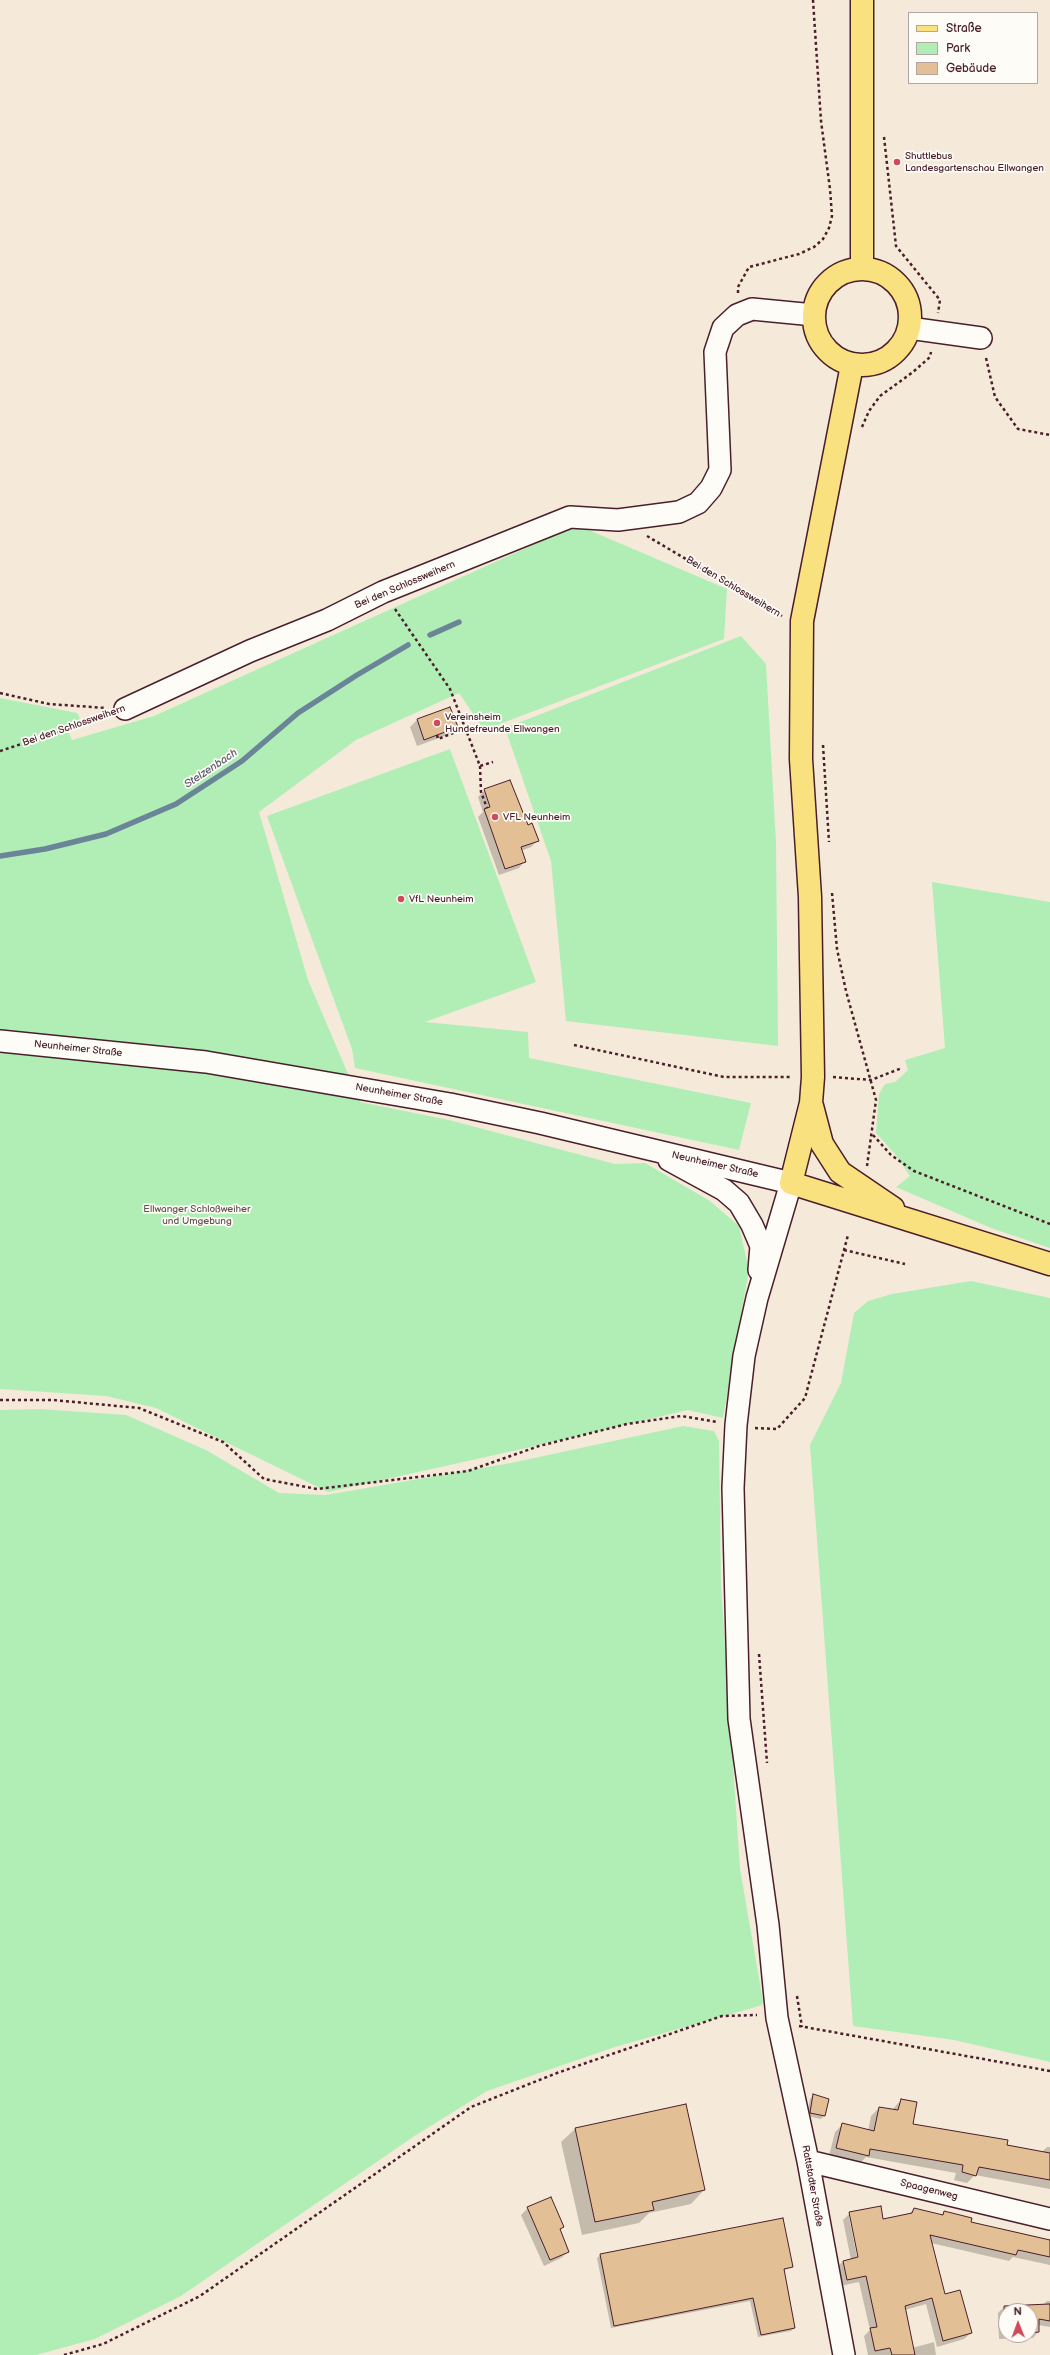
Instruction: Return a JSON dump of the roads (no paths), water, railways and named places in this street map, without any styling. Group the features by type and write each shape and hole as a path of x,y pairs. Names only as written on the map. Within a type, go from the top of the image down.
{"main road":[{"path":"862,0 862,269"},
{"path":"862,269 874,270 896,282 909,303 911,316 905,340 888,358 877,363 852,364 841,361 824,347 816,332 814,315 819,295 832,279 841,273 862,269"},
{"path":"852,364 802,620 801,759 810,898 813,1077 811,1103 792,1183 1050,1264"},
{"path":"811,1103 822,1144 840,1172 907,1219"}],"street":[{"name":"Bei den Schlossweihern","path":"125,709 250,651 327,620 383,592 570,517 618,520 679,512 698,503 711,488 720,470 715,352 723,328 737,315 752,309 814,315"},
{"path":"909,328 981,338"},
{"name":"Neunheimer Straße","path":"0,1041 206,1062 450,1104 792,1183"},
{"path":"652,1150 697,1177 724,1190 739,1203 752,1225 761,1246 757,1298"},
{"path":"757,1298 792,1183"},
{"name":"Rattstadter Straße","path":"757,1298 744,1356 736,1425 733,1488 739,1719 768,1925 778,2018 808,2161 844,2355"},
{"name":"Spaagenweg","path":"808,2161 1050,2219"}],"waterway":[{"name":"Stelzenbach","path":"430,635 459,622"},
{"name":"Stelzenbach","path":"0,856 45,849 106,834 176,804 242,761 298,713 357,675 408,645"}],"place":[{"name":"Shuttlebus Landesgartenschau Ellwangen","path":"897,162"},
{"name":"Vereinsheim Hundefreunde Ellwangen","path":"437,723"},
{"name":"VFL Neunheim","path":"495,817"},
{"name":"VfL Neunheim","path":"401,899"}],"park label":[{"name":"Ellwanger Schloßweiher und Umgebung","path":"197,1214"}]}
